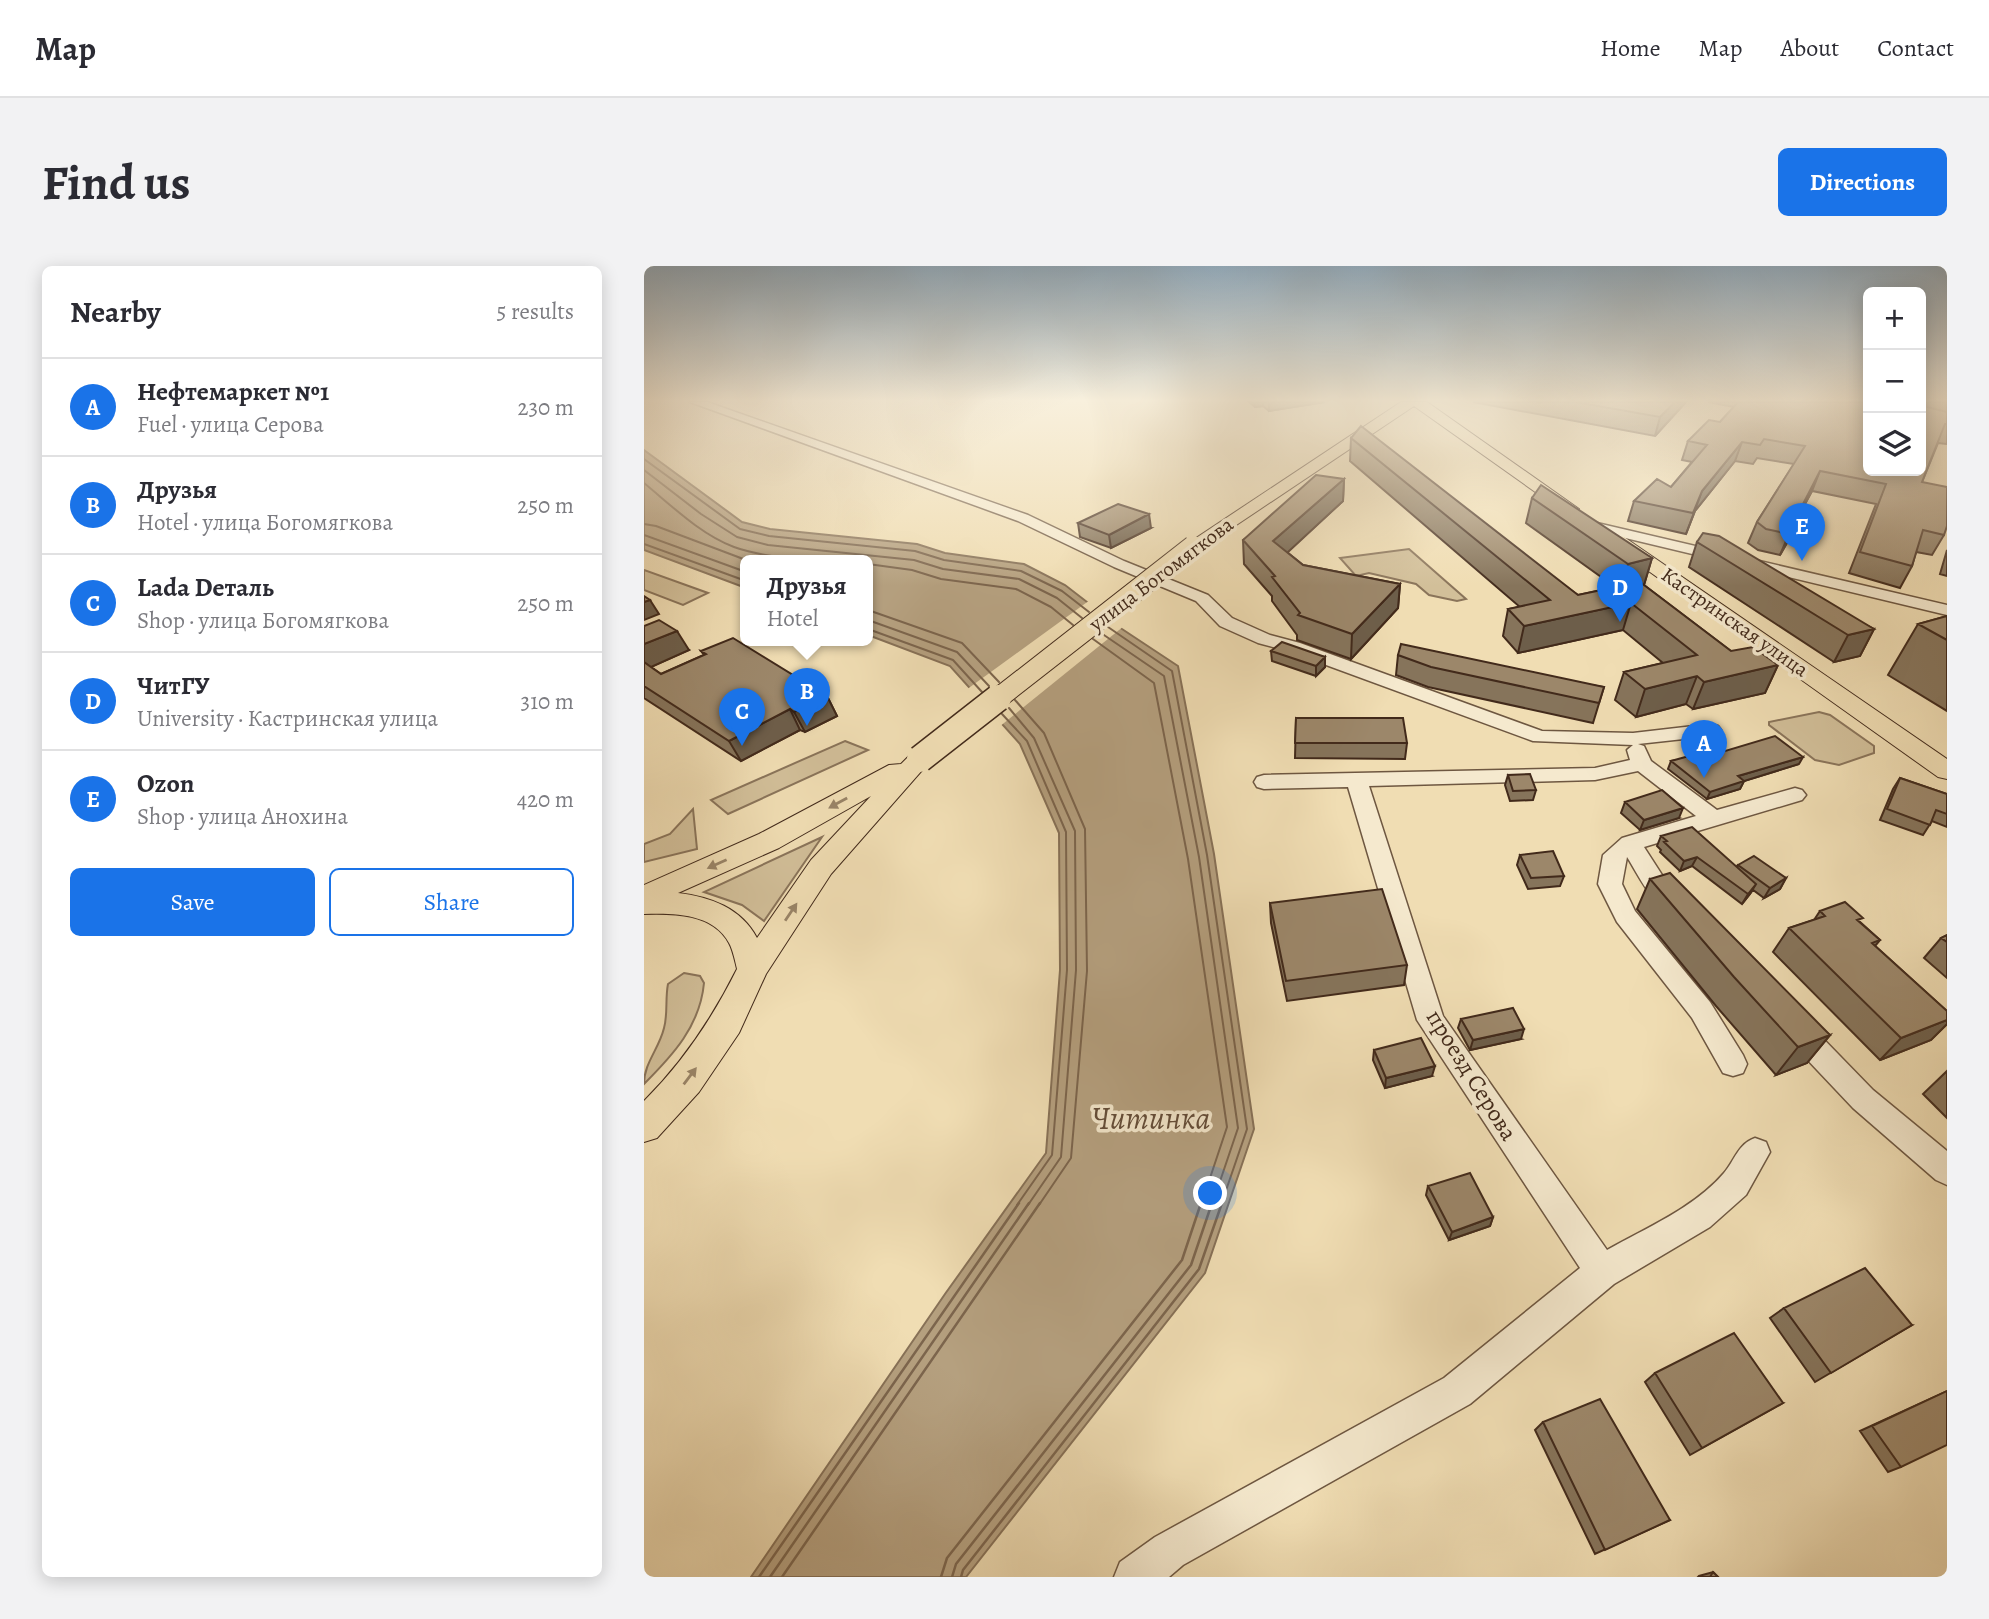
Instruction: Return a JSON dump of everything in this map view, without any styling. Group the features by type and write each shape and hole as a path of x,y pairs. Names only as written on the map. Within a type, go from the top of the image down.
{"main road":[{"name":"улица Богомягкова","path":"920,759 1193,546 1318,463"},
{"name":"Кастринская улица","path":"1506,463 1947,771"},
{"path":"644,897 769,841 920,759"},
{"path":"644,1126 687,1081 727,1023 753,969 821,867 920,759"},
{"path":"644,903 678,902 719,915 740,934 753,969"}],"street":[{"path":"868,463 1023,518 1119,564 1202,598 1226,622 1265,639 1540,737 1633,739 1711,730"},
{"path":"1597,527 1947,610"},
{"path":"1633,739 1642,764 1711,817"},
{"path":"1264,782 1595,774 1642,764"},
{"name":"проезд Серова","path":"1356,779 1432,1020 1602,1272"},
{"path":"1733,1064 1701,1010 1626,916 1610,884 1614,855 1630,843 1711,817 1795,795"},
{"path":"1630,843 1656,884 1693,922"},
{"path":"1777,1009 1863,1099 1947,1170"},
{"path":"1135,1577 1168,1551 1457,1391 1602,1272 1699,1216 1735,1184 1755,1152"}],"shaded area":[{"path":"1409,549 1466,599 1457,601 1429,595 1416,584 1369,573 1356,576 1340,558"},
{"path":"644,570 708,593 683,605 644,590"},
{"path":"1819,712 1830,715 1874,746 1874,753 1839,765 1815,760 1769,725 1769,722"},
{"path":"845,741 868,750 728,814 711,800"},
{"path":"693,809 697,849 644,862 644,844 670,834"},
{"path":"822,837 764,921 742,905 704,892"},
{"path":"684,973 700,976 704,983 697,1013 675,1051 644,1084 646,1069 664,1028 668,984"}],"water":[{"name":"Читинка","path":"644,463 662,463 742,522 770,529 917,544 945,553 1024,564 1065,585 1122,629 1178,666 1214,854 1254,1129 1205,1273 966,1577 751,1577 945,1294 1046,1153 1060,970 1059,833 1020,744 950,666 873,637 873,555 740,555 740,586 644,550"}],"pier":[{"path":"1090,600 1124,626 999,727 966,690"}],"building":[{"path":"1382,463 1409,463 1578,595 1640,582 1731,651 1753,647 1778,665 1704,682 1697,676 1645,689 1624,672 1697,655 1631,603 1524,626 1508,609 1550,600"},
{"path":"1691,463 1725,463 1702,491 1693,513 1634,501 1657,479 1671,487"},
{"path":"1794,463 1863,463 1863,476 1924,476 1922,482 1947,487 1947,526 1944,535 1923,530 1912,566 1860,552 1886,484 1820,471 1789,534 1766,529 1757,522"},
{"path":"1316,475 1344,479 1273,541 1303,565 1400,584 1352,634 1298,615 1300,613 1272,577 1275,576 1243,540"},
{"path":"1541,485 1652,558 1628,564 1532,498"},
{"path":"1118,504 1149,514 1109,535 1078,523"},
{"path":"1703,533 1719,536 1874,629 1848,635 1697,542"},
{"path":"1947,616 1947,640 1918,624"},
{"path":"659,620 677,631 644,644 644,626"},
{"path":"733,638 740,642 740,646 746,646 827,696 794,712 790,709 729,741 644,686 644,662 661,674 706,654 701,651"},
{"path":"1282,642 1325,657 1316,666 1271,651"},
{"path":"1401,644 1604,687 1599,703 1431,667 1398,655"},
{"path":"1296,718 1403,718 1407,743 1295,743"},
{"path":"1775,736 1803,757 1738,776 1744,781 1710,792 1671,761 1707,751 1712,755"},
{"path":"1530,774 1536,790 1513,791 1508,775"},
{"path":"1900,778 1947,794 1947,814 1936,810 1930,825 1887,809"},
{"path":"1662,790 1683,808 1644,820 1625,802"},
{"path":"1692,827 1756,884 1748,894 1697,857 1684,861 1661,836"},
{"path":"1553,851 1564,876 1531,878 1520,855"},
{"path":"1754,856 1786,878 1770,888 1738,865"},
{"path":"1670,873 1830,1035 1798,1047 1650,879"},
{"path":"1382,889 1407,965 1286,981 1270,903"},
{"path":"1845,902 1863,918 1857,920 1880,940 1872,943 1947,1011 1947,1020 1901,1038 1789,928 1825,916 1820,911"},
{"path":"1513,1008 1524,1029 1473,1040 1461,1019"},
{"path":"1421,1038 1435,1066 1386,1078 1374,1050"},
{"path":"1470,1173 1493,1217 1452,1232 1428,1186"},
{"path":"1865,1268 1912,1325 1831,1373 1784,1308"},
{"path":"1734,1333 1783,1403 1702,1448 1655,1373"},
{"path":"1947,1391 1947,1445 1901,1467 1872,1426"},
{"path":"1600,1399 1670,1520 1605,1550 1543,1422"}],"place":[{"name":"Ozon","path":"1802,561"},
{"name":"ЧитГУ","path":"1620,622"},
{"name":"Друзья","path":"807,726"},
{"name":"Lada Dеталь","path":"742,746"},
{"name":"Нефтемаркет №1","path":"1704,778"}]}
